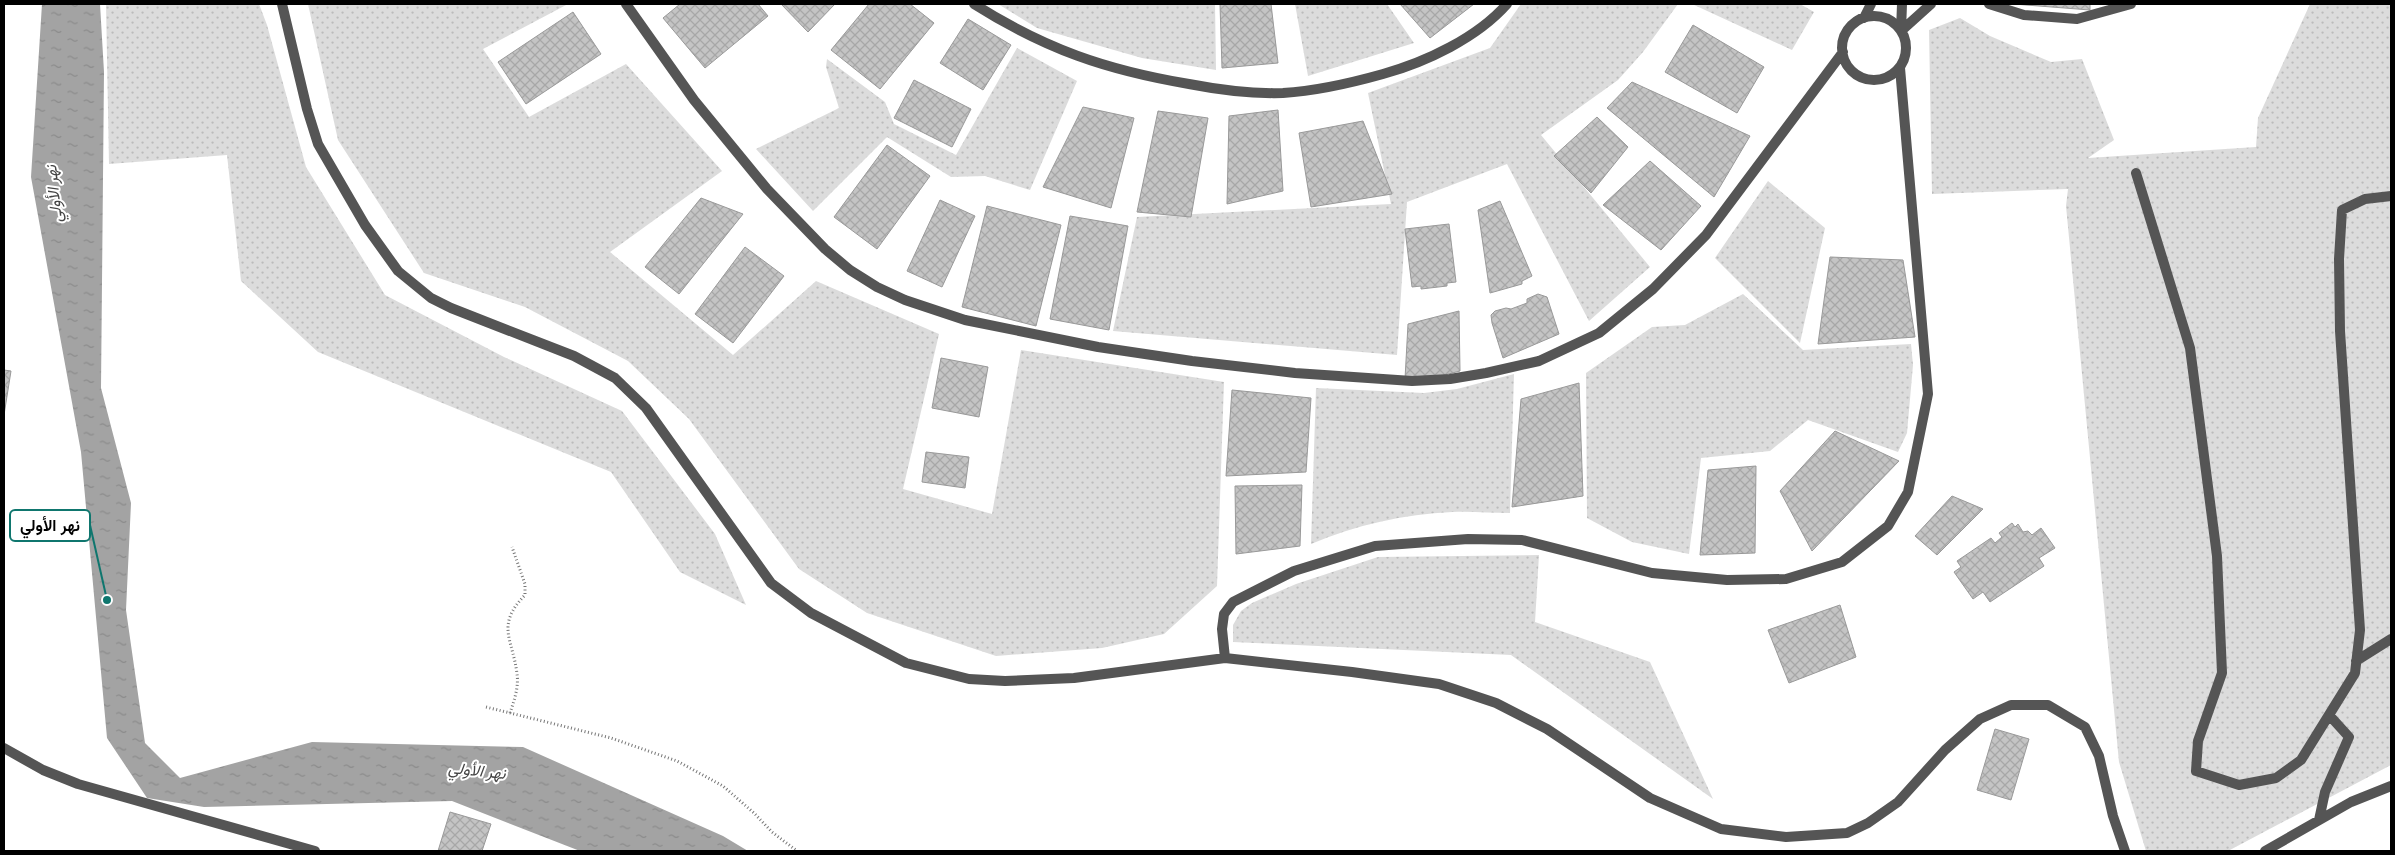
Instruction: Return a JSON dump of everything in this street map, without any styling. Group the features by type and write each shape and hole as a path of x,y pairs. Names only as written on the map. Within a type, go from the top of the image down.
{"street":[{"path":"282,4 307,109 318,144 365,225 398,271 431,298 451,308 574,356 615,378 646,408 770,583 810,613 906,663 970,679 1005,682 1074,678 1225,658 1439,684 1483,698 1547,729 1650,798 1721,829 1786,837 1847,834 1868,824 1898,802 1945,750 1980,719 2011,705 2048,705 2085,728 2099,756 2113,816 2125,851"},
{"path":"626,4 694,100 768,190 850,270 905,300 965,320 1098,347 1192,361 1295,373 1412,381 1450,379 1486,374 1539,362 1599,333 1653,289 1706,235 1842,52"},
{"path":"974,4 1031,37 1090,62 1165,80 1212,88 1252,93 1284,93 1360,81 1433,57 1471,34 1507,4"},
{"path":"1864,18 1871,4"},
{"path":"1225,658 1222,629 1224,614 1233,602 1294,571 1375,546 1468,539 1522,540 1652,573 1727,580 1786,579 1842,562 1888,526 1908,492 1928,394 1900,68 1906,50 1905,40 1901,31 1902,4"},
{"path":"1901,31 1931,4"},
{"path":"1989,4 2024,15 2077,19 2131,4"},
{"path":"1900,68 1882,79 1872,80 1852,71 1846,63 1842,52 1847,31 1854,23 1864,18 1874,16 1885,18 1901,31"},
{"path":"2136,172 2190,348 2217,556 2222,673 2198,741 2196,771 2239,785 2276,778 2301,760 2330,716 2355,672 2360,630 2340,331 2338,259 2342,210 2366,199 2391,196"},
{"path":"2356,661 2391,639"},
{"path":"2319,820 2325,792 2349,737 2330,716"},
{"path":"4,748 43,770 78,784 315,851"},
{"path":"2265,851 2351,802 2391,786"}],"path":[{"path":"510,713 518,676 508,632 508,619 515,606 525,595 525,584 512,547"},
{"path":"486,707 611,738 677,761 723,786 754,813 772,832 797,851"}],"shaded area":[{"path":"106,4 259,4 267,25 306,167 385,295 504,357 622,411 715,534 746,605 680,572 611,472 318,352 241,281 227,155 109,164"},
{"path":"308,4 568,4 483,49 529,117 626,64 722,171 610,252 733,355 816,281 939,334 903,489 992,514 1021,350 1224,382 1217,586 1164,634 1102,648 996,656 867,613 799,569 689,419 628,361 525,307 424,273 338,140"},
{"path":"998,4 1215,4 1216,70 1142,58 1037,28"},
{"path":"1295,4 1387,4 1414,43 1308,76"},
{"path":"1521,4 1678,4 1643,52 1618,80 1541,135 1650,267 1589,321 1507,164 1407,202 1397,355 1113,331 1137,217 1391,204 1368,93 1490,48"},
{"path":"1692,4 1800,4 1814,12 1792,50"},
{"path":"2310,4 2391,4 2391,765 2228,851 2146,851 2119,762 2066,206 2068,189 1932,194 1929,30 1960,18 1990,36 2051,62 2082,59 2114,140 2088,158 2256,147 2258,118"},
{"path":"1017,48 1077,81 1030,190 985,176 951,177 887,137 813,211 756,149 839,108 826,67 827,59 885,102 894,124 956,155"},
{"path":"1768,181 1825,228 1800,343 1715,258"},
{"path":"1743,294 1803,350 1911,344 1913,365 1907,433 1898,452 1808,420 1770,451 1701,458 1689,554 1632,542 1587,518 1586,373 1652,327 1685,325"},
{"path":"1514,374 1510,513 1459,512 1416,515 1363,526 1311,544 1316,388 1424,393 1457,389"},
{"path":"1539,555 1535,622 1650,662 1713,799 1511,655 1233,642 1233,625 1241,611 1252,603 1296,584 1378,557"}],"water":[{"path":"42,4 100,4 104,72 101,388 131,503 126,610 145,743 180,778 312,742 523,747 723,836 748,851 580,851 452,801 204,807 147,798 107,738 81,452 31,177"}],"building":[{"path":"680,4 758,4 768,16 705,68 663,18"},
{"path":"781,4 835,4 808,32"},
{"path":"869,4 910,4 934,23 880,89 831,50"},
{"path":"1220,4 1271,4 1278,63 1222,68"},
{"path":"1400,4 1474,4 1430,38"},
{"path":"2013,4 2090,4 2090,10"},
{"path":"573,12 601,54 526,104 498,62"},
{"path":"968,19 1011,45 983,90 940,63"},
{"path":"1693,25 1764,67 1737,113 1665,72"},
{"path":"914,80 971,109 952,147 894,118"},
{"path":"1632,82 1750,136 1714,197 1607,108"},
{"path":"1083,107 1134,118 1111,208 1043,187"},
{"path":"1278,110 1283,191 1227,204 1229,116"},
{"path":"1158,111 1208,118 1191,217 1137,212"},
{"path":"1597,117 1628,147 1591,193 1554,156"},
{"path":"1363,121 1392,194 1311,207 1299,133"},
{"path":"887,145 930,176 877,249 834,217"},
{"path":"1650,161 1701,206 1661,250 1603,205"},
{"path":"701,198 743,214 679,294 645,267"},
{"path":"940,200 975,216 942,287 907,271"},
{"path":"1500,201 1532,276 1522,281 1522,284 1490,293 1478,210"},
{"path":"987,206 1061,225 1036,326 962,307"},
{"path":"1070,216 1128,226 1109,330 1050,319"},
{"path":"1449,224 1456,282 1447,283 1447,286 1421,289 1421,286 1412,287 1405,229"},
{"path":"745,247 784,276 733,343 695,314"},
{"path":"1830,257 1903,260 1915,337 1818,344"},
{"path":"1538,294 1547,297 1559,334 1503,358 1491,315 1495,311 1506,308 1511,309 1527,303 1527,299"},
{"path":"1459,311 1460,371 1433,378 1405,379 1408,324"},
{"path":"941,358 988,367 979,417 932,408"},
{"path":"4,370 11,371 4,415"},
{"path":"1579,383 1583,496 1512,507 1521,399"},
{"path":"1232,390 1311,398 1306,472 1226,476"},
{"path":"1835,431 1899,461 1812,551 1780,491"},
{"path":"926,452 969,457 965,488 922,482"},
{"path":"1756,466 1755,553 1700,555 1708,470"},
{"path":"1302,485 1300,546 1236,554 1235,486"},
{"path":"1952,496 1983,509 1937,555 1915,536"},
{"path":"2012,523 2015,527 2018,524 2023,532 2028,531 2032,535 2041,528 2055,548 2039,558 2044,566 1990,602 1983,592 1973,599 1954,572 1961,567 1957,561 1991,538 1995,543 2002,537 1999,533"},
{"path":"1840,605 1856,657 1789,683 1768,630"},
{"path":"1995,729 2029,739 2011,800 1977,790"},
{"path":"450,812 491,824 482,851 438,851"}],"place":[{"name":"نهر الأولي","path":"107,600"}]}
